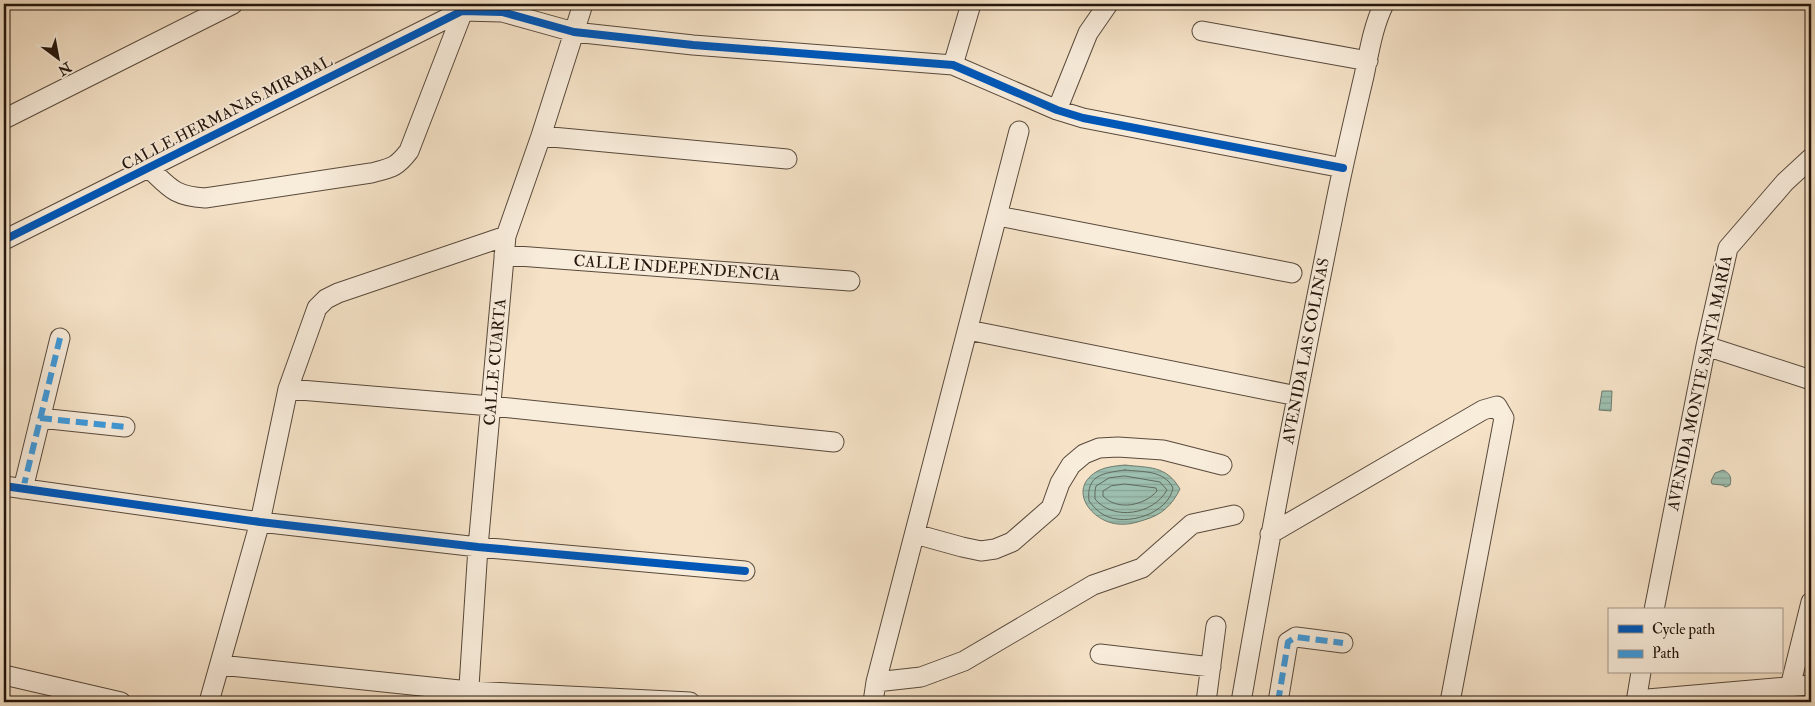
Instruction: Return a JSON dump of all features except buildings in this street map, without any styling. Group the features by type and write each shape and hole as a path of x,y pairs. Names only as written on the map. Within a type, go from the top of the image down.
{"street":[{"path":"4,119 233,4"},
{"name":"CALLE CUARTA","path":"468,696 478,547 506,236 541,136 583,4"},
{"path":"953,65 971,4"},
{"path":"1057,110 1088,34 1108,4"},
{"name":"AVENIDA LAS COLINAS","path":"1241,702 1270,534 1343,168 1380,12 1384,4"},
{"path":"148,168 172,190 187,197 205,198 371,173 399,164 409,151 464,7 502,12 574,32 693,45 953,65 1057,110 1082,118 1343,168"},
{"name":"CALLE HERMANAS MIRABAL","path":"4,240 464,7"},
{"path":"1202,31 1368,61"},
{"path":"873,702 876,682 1019,131"},
{"path":"541,136 787,159"},
{"name":"AVENIDA MONTE SANTA MARÍA","path":"1654,608 1706,346 1728,248 1785,182 1811,158"},
{"path":"998,216 1292,273"},
{"path":"209,702 260,522 288,388 317,308 326,299 338,293 506,236"},
{"name":"CALLE INDEPENDENCIA","path":"504,255 850,281"},
{"path":"968,330 1297,396"},
{"path":"23,489 60,338"},
{"path":"1706,346 1811,380"},
{"path":"288,388 491,406 834,442"},
{"path":"1270,534 1482,410 1497,406 1504,418 1450,702"},
{"path":"40,418 125,427"},
{"path":"915,534 962,548 981,551 995,549 1012,542 1051,508 1060,483 1071,465 1084,454 1099,448 1118,447 1163,450 1222,465"},
{"path":"4,486 260,522 478,547 745,571"},
{"path":"876,682 921,677 964,661 1093,585 1142,568 1192,524 1234,515"},
{"path":"1790,687 1811,602"},
{"path":"1206,702 1216,626"},
{"path":"1278,702 1288,642 1296,637 1343,643"},
{"path":"1100,654 1210,666"},
{"path":"220,665 468,696 690,702"},
{"path":"1642,674 1636,701 1811,686"},
{"path":"4,676 120,702"}],"water":[{"path":"1602,391 1612,391 1611,411 1599,410"},
{"path":"1125,465 1156,469 1169,476 1180,489 1174,500 1161,512 1141,521 1118,524 1100,518 1086,504 1083,496 1084,487 1088,479 1096,472 1114,466"},
{"path":"1723,470 1730,476 1730,485 1726,487 1712,484 1711,481 1715,473"}],"marked path":[{"path":"23,489 60,338"},
{"path":"40,418 125,427"},
{"path":"1278,702 1288,642 1296,637 1343,643"}],"cycle path":[{"path":"4,240 462,11 502,12 574,32 693,45 953,65 1057,110 1083,118 1343,168"},
{"path":"4,486 260,522 478,547 745,571"}]}
